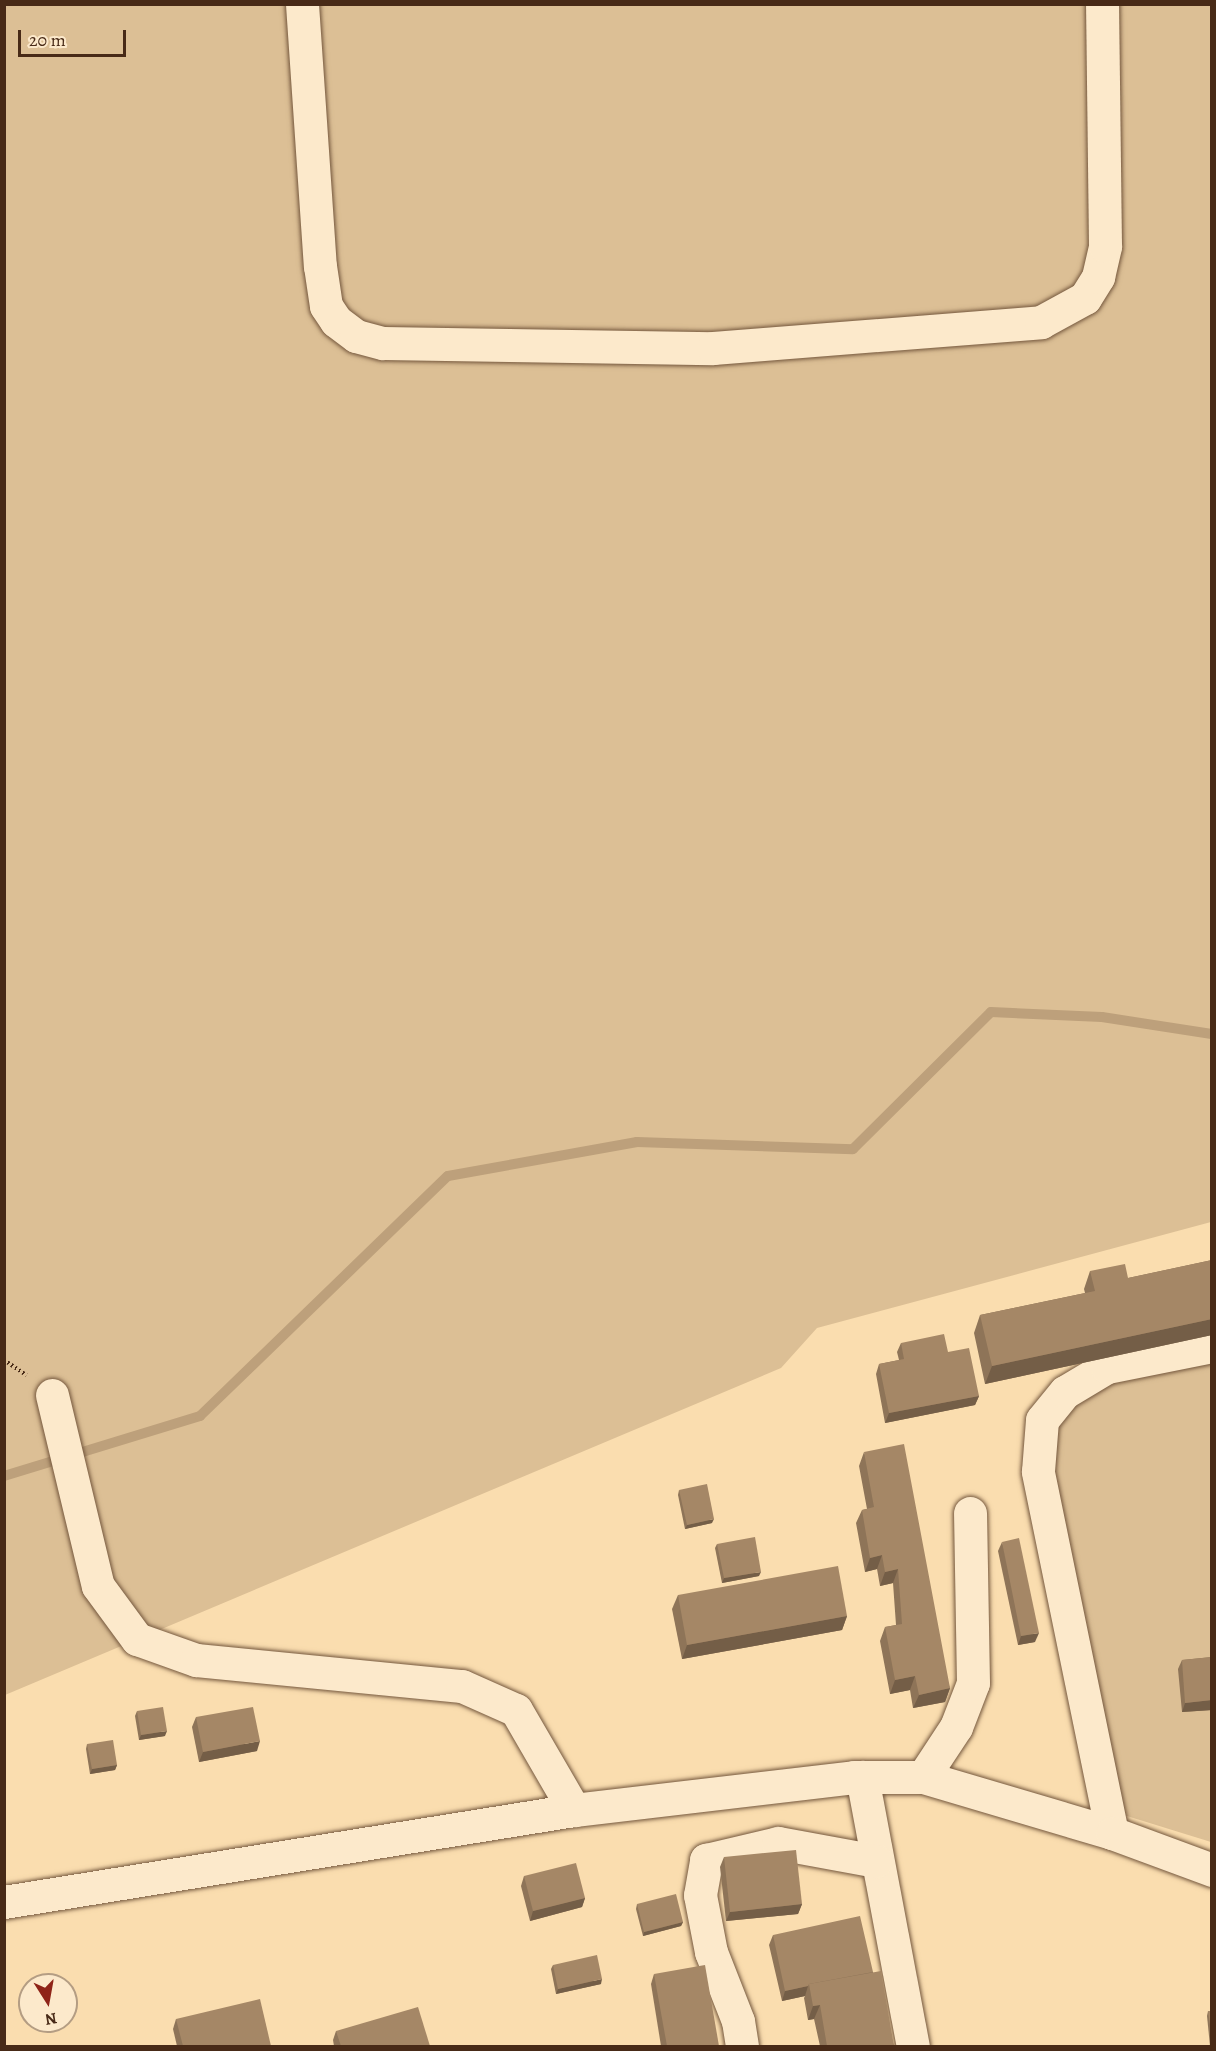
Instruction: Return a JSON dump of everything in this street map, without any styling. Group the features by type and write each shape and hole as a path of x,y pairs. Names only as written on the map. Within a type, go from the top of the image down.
{"street":[{"path":"302,4 320,266 326,306 336,321 356,336 383,343 713,348 1041,322 1085,298 1098,277 1105,246 1102,4"},
{"path":"1112,1833 1038,1471 1042,1420 1065,1392 1107,1367 1212,1346"},
{"path":"52,1395 98,1586 137,1639 196,1660 462,1686 516,1710 574,1810"},
{"path":"923,1777 956,1727 973,1683 970,1513"},
{"path":"4,1902 574,1810 862,1778 923,1777 1112,1833 1212,1870"},
{"path":"862,1778 913,2046"},
{"path":"742,2046 738,2021 711,1952 700,1895 706,1860 778,1842 876,1861"}],"shaded area":[{"path":"5,5 1211,5 1211,1222 817,1328 781,1368 5,1695"},
{"path":"1211,1359 1211,1842 1114,1812 1052,1466 1060,1414 1095,1382"}],"building":[{"path":"1212,1260 1212,1319 992,1366 980,1315 1095,1291 1090,1271 1125,1264 1128,1278"},
{"path":"944,1334 948,1352 969,1348 979,1396 889,1413 879,1364 904,1359 901,1343"},
{"path":"904,1444 950,1688 919,1695 915,1676 895,1680 885,1627 902,1624 898,1569 885,1572 882,1555 870,1558 862,1510 874,1507 864,1452"},
{"path":"707,1484 714,1519 687,1525 679,1490"},
{"path":"755,1537 761,1572 724,1578 717,1544"},
{"path":"1019,1538 1039,1633 1021,1636 1002,1542"},
{"path":"838,1566 847,1616 687,1645 678,1595"},
{"path":"1212,1657 1212,1700 1185,1703 1182,1660"},
{"path":"163,1707 167,1731 141,1735 137,1711"},
{"path":"253,1707 260,1741 203,1752 196,1717"},
{"path":"113,1740 117,1765 92,1769 87,1744"},
{"path":"796,1850 802,1904 730,1912 724,1857"},
{"path":"576,1863 585,1898 533,1911 524,1876"},
{"path":"676,1894 683,1922 644,1932 637,1904"},
{"path":"860,1916 873,1972 785,1991 773,1935"},
{"path":"597,1955 602,1979 558,1989 553,1965"},
{"path":"705,1965 719,2046 667,2046 654,1974"},
{"path":"881,1971 894,2046 827,2046 820,2005 813,2006 809,1984"},
{"path":"260,1999 271,2046 183,2046 176,2019"},
{"path":"418,2007 430,2046 341,2046 336,2031"},
{"path":"1208,2011 1212,2011 1212,2038"}],"waterway":[{"path":"4,1476 200,1416 448,1176 637,1142 853,1149 991,1012 1102,1017 1212,1034"}]}
